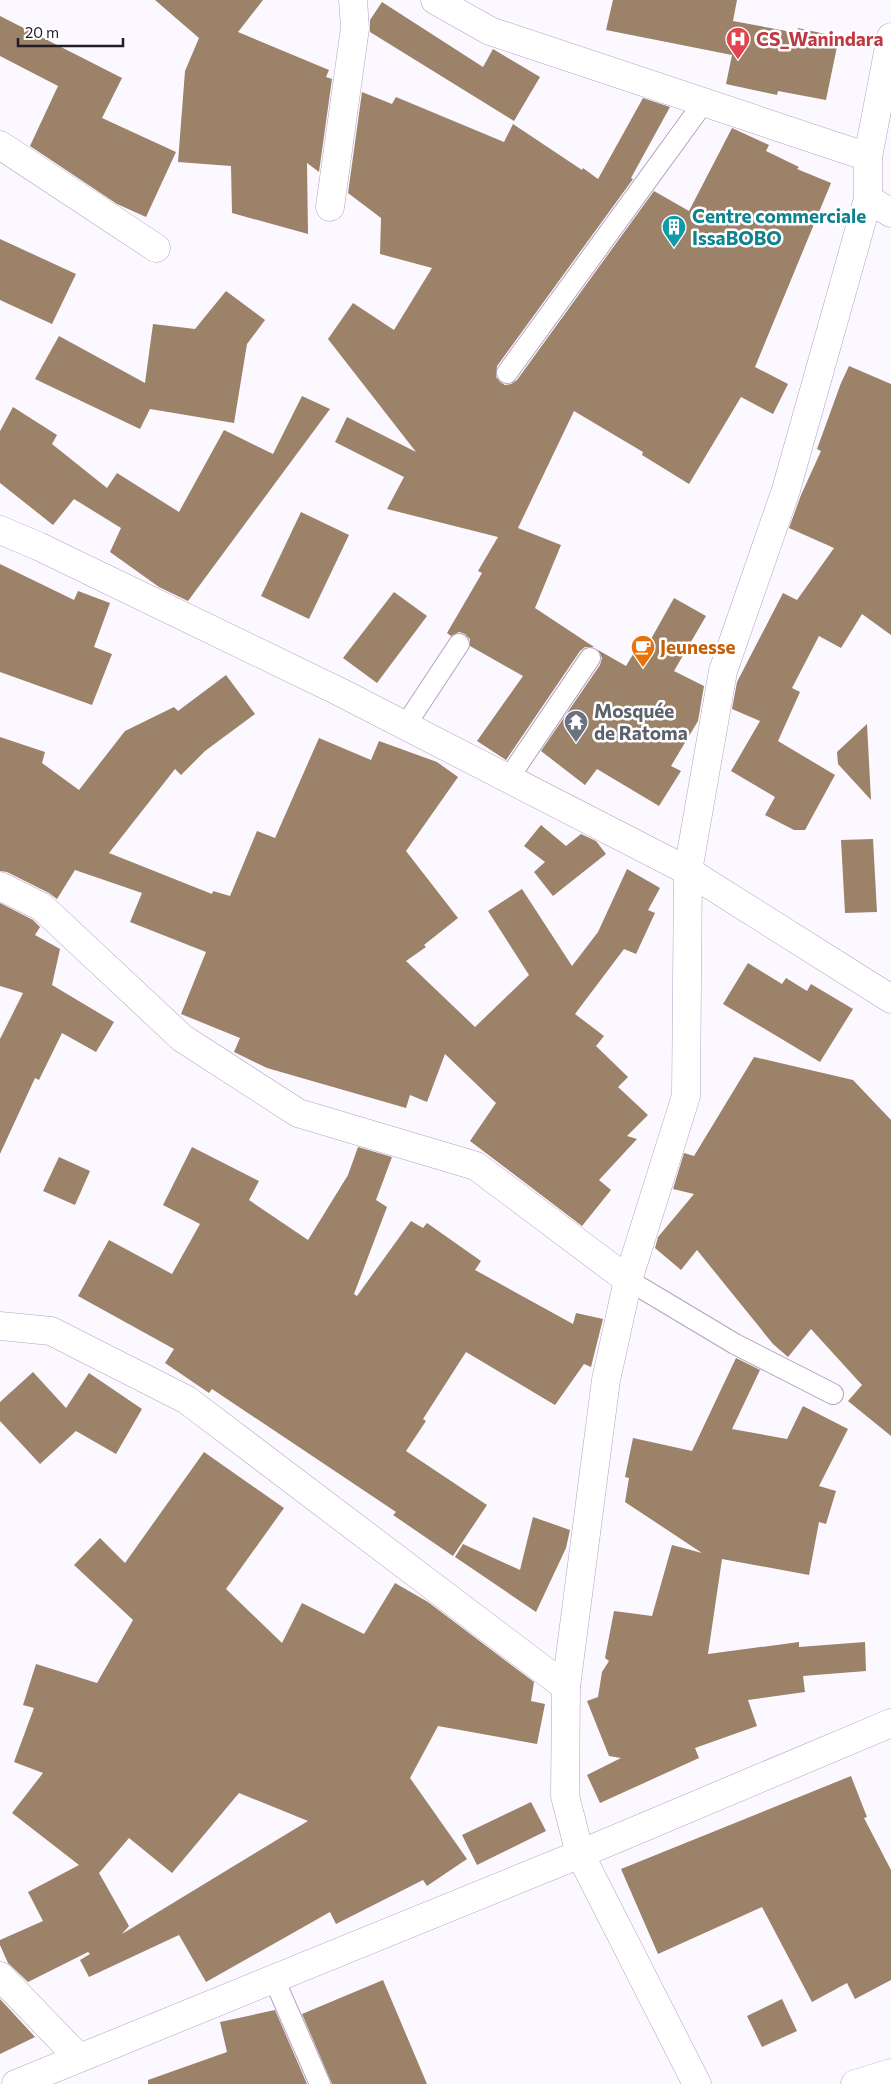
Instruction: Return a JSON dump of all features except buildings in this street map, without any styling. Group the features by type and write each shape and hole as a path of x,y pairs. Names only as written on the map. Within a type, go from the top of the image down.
{"street":[{"path":"330,207 356,28 353,0"},
{"path":"435,0 490,31 868,157"},
{"path":"697,2084 580,1854 565,1796 566,1687 606,1380 628,1280 686,1096 688,871 724,671 786,490 868,199 868,157 891,37"},
{"path":"0,145 156,248"},
{"path":"868,199 891,213"},
{"path":"0,530 64,558 340,692 688,871 891,999"},
{"path":"0,886 42,907 182,1038 298,1113 476,1166 628,1280"},
{"path":"0,1326 51,1331 187,1400 566,1687"},
{"path":"16,2084 580,1854 891,1723"},
{"path":"0,1976 79,2058"},
{"path":"855,2084 891,2073"}],"lane":[{"path":"507,373 704,102"},
{"path":"405,726 459,644"},
{"path":"508,778 590,658"},
{"path":"628,1280 735,1344 833,1394"},
{"path":"274,1979 320,2084"}],"place":[{"name":"CS_Wanindara","path":"738,60"},
{"name":"Centre commerciale IssaBOBO","path":"674,248"},
{"name":"Jeunesse","path":"643,668"},
{"name":"Mosquée de Ratoma","path":"576,743"}]}
